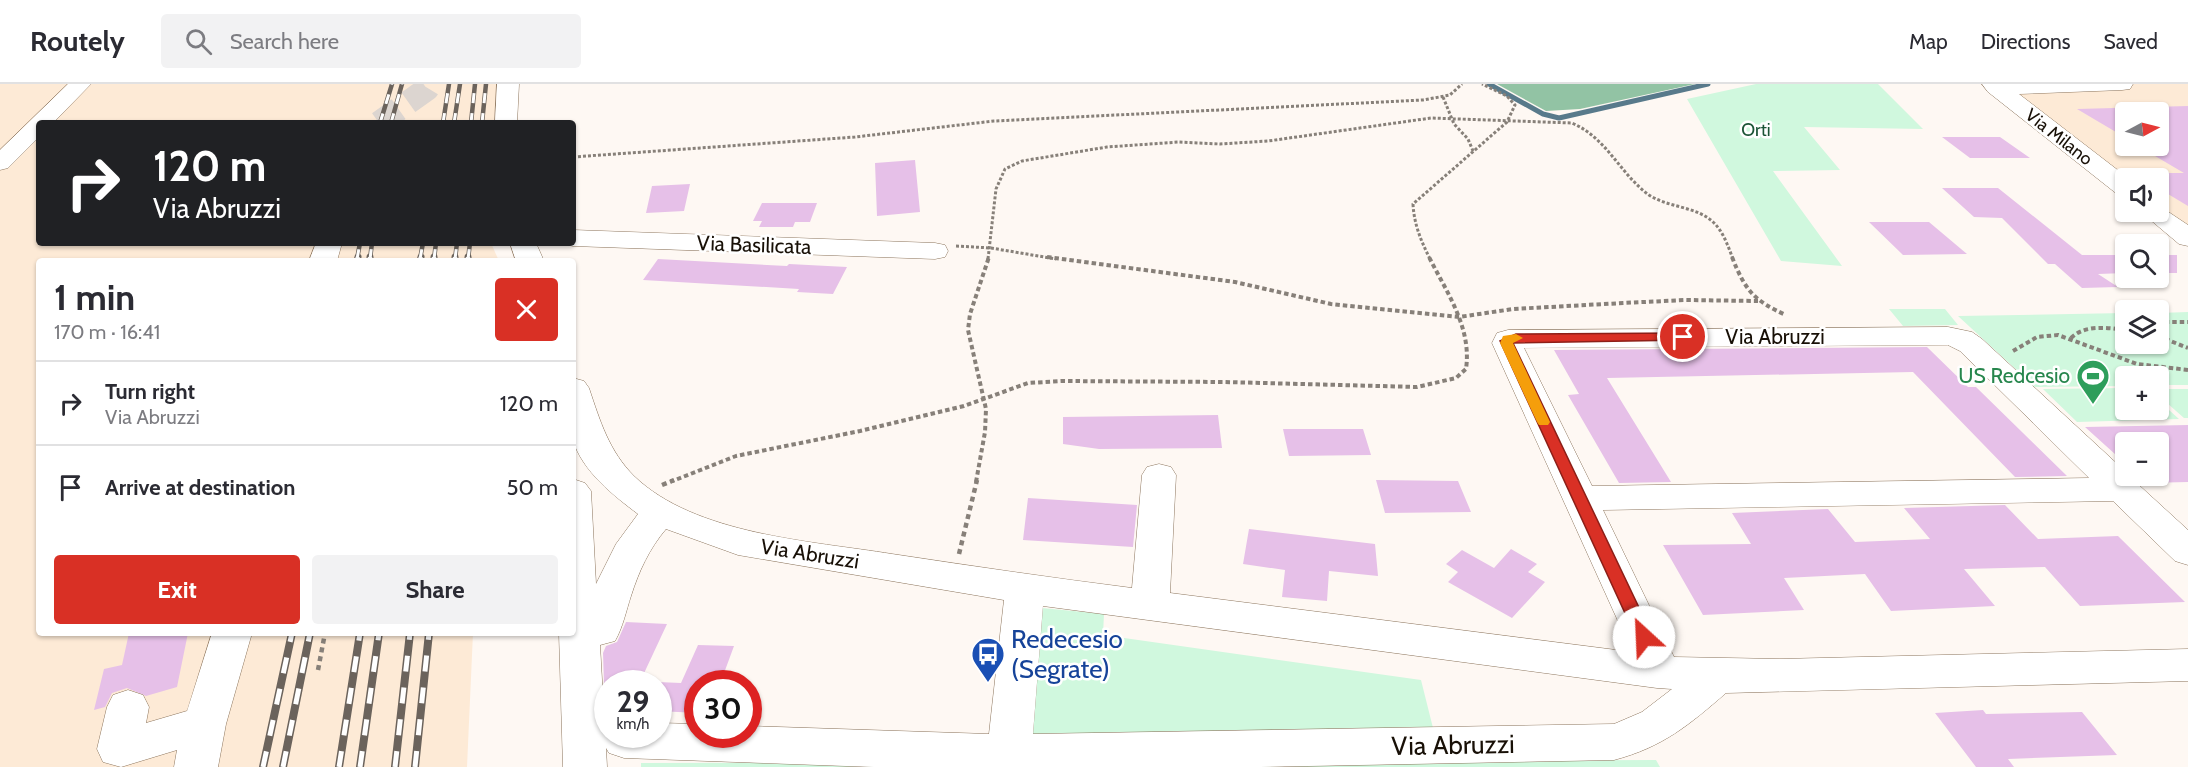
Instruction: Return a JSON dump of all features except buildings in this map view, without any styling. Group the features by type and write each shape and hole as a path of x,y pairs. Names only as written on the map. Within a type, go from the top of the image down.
{"street":[{"path":"44,120 80,84"},
{"path":"506,120 508,84"},
{"path":"525,120 526,84"},
{"path":"1995,85 2010,88 2122,84"},
{"name":"Via Milano","path":"1995,85 2115,180"},
{"path":"0,163 36,128"},
{"path":"2167,222 2188,238"},
{"name":"Via Basilicata","path":"576,238 935,251"},
{"name":"Via Abruzzi","path":"1657,672 1652,652 1506,343 1508,339 1955,336 1965,340 1987,360 2188,552"},
{"path":"576,397 590,440 636,494 643,531 630,550 601,630"},
{"path":"1150,605 1160,475"},
{"path":"1580,498 2122,489"},
{"name":"Via Abruzzi","path":"636,494 738,542 1025,589 1657,672 1717,676 2188,665"},
{"path":"576,560 585,767"},
{"path":"1009,760 1025,589"},
{"path":"196,767 204,724 231,636"},
{"name":"Via Abruzzi","path":"672,742 1009,760 1614,742 1634,738 1651,730 1717,676"},
{"path":"128,707 119,749 204,724"}],"path":[{"path":"576,157 855,137 993,120 1415,100 1443,97 1460,89 1462,84"},
{"path":"636,494 736,456 860,431 964,406 1028,383 1062,381 1225,382 1417,387 1456,378 1466,369 1468,347 1459,317 1418,235 1411,214 1413,204 1507,122 1513,114 1515,105 1512,100 1482,84"},
{"path":"1443,97 1450,109 1452,122 1472,144 1473,152"},
{"path":"951,577 964,539 985,432 984,398 968,330 970,314 991,248 996,189 1005,169 1022,161 1107,147 1268,141 1420,119 1452,118 1572,123 1586,129 1594,136 1631,179 1652,197 1708,218 1718,226 1749,292 1758,301 1826,336"},
{"path":"935,251 964,246 991,248 1076,262 1235,282 1331,304 1459,317 1513,309 1633,302 1758,301"},
{"path":"2169,322 2188,322"},
{"path":"2071,338 2079,331 2095,328 2115,329"},
{"path":"1987,360 2019,349 2037,337 2048,334 2071,338 2137,364 2188,370"},
{"path":"2169,340 2188,348"},
{"path":"318,670 324,636"}],"shaded area":[{"path":"0,84 497,84 494,120 36,120 36,246 492,246 498,258 36,258 36,636 473,636 467,767 0,767"},
{"path":"1993,84 2188,84 2188,239 2166,222 2169,222 2169,168 2115,168 2115,170"}],"green space":[{"path":"1497,84 1695,84 1580,109 1546,111"},
{"name":"Orti","path":"1756,84 1878,84 1923,129 1804,127 1840,170 1773,171 1842,266 1781,261 1687,99"},
{"path":"1889,309 1945,309 1958,325 1903,326"},
{"path":"2188,312 2188,385 2169,385 2169,366 2115,366 2115,386 2035,387 1958,316 2115,313 2115,354 2169,354 2169,313"},
{"name":"US Redcesio","path":"2115,388 2115,420 2145,420 2077,422 2043,389"},
{"path":"2169,389 2188,389 2188,418 2184,418 2169,405"},
{"name":"US Redcesio","path":"2169,410 2179,419 2169,419"},
{"path":"1042,608 1104,614 1103,635 1421,680 1435,736 1023,735"},
{"path":"1656,760 1660,767 641,767 641,763"}],"waterway":[{"path":"1489,84 1543,114 1559,118 1708,84"}],"tunnel":[{"path":"383,120 427,89 430,84"}],"railway":[{"path":"381,120 392,84"},
{"path":"392,120 402,84"},
{"path":"443,120 449,84"},
{"path":"454,120 460,84"},
{"path":"471,120 475,84"},
{"path":"482,120 486,84"},
{"path":"357,258 359,246"},
{"path":"370,258 372,246"},
{"path":"420,258 422,246"},
{"path":"434,258 436,246"},
{"path":"455,258 457,246"},
{"path":"468,258 470,246"},
{"path":"263,767 291,636"},
{"path":"283,767 309,636"},
{"path":"339,767 360,636"},
{"path":"360,767 379,636"},
{"path":"395,767 410,636"},
{"path":"415,767 429,636"}],"slow traffic":[{"path":"1516,338 1508,339 1506,343 1544,422"}],"place":[{"name":"US Redcesio","path":"2093,405"},
{"name":"Redecesio (Segrate)","path":"988,683"}],"route":[{"path":"1644,637 1506,341 1516,338 1683,337"}]}
